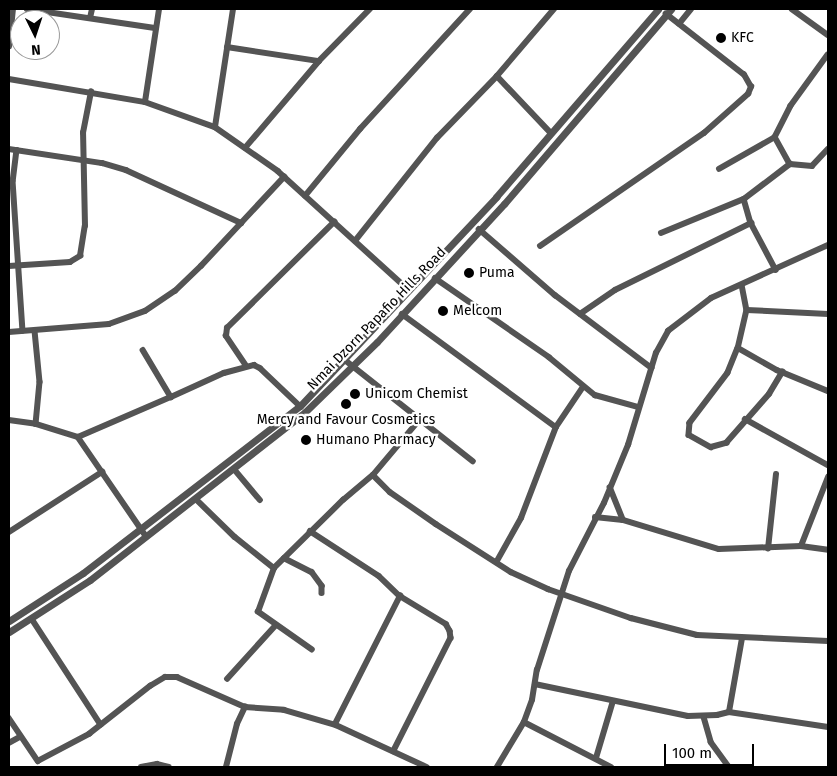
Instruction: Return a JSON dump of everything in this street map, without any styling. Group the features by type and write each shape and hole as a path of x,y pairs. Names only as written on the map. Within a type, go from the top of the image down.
{"street":[{"path":"9,47 13,9"},
{"path":"27,9 155,28"},
{"path":"90,18 92,9"},
{"path":"145,102 159,9"},
{"path":"215,127 233,9"},
{"path":"245,148 319,61 370,9"},
{"path":"305,196 360,129 470,9"},
{"path":"355,241 437,138 497,76 554,9"},
{"name":"Nmai Dzorn Papafio Hills Road","path":"9,621 83,573 300,406 410,292 658,9"},
{"path":"679,24 691,9"},
{"path":"792,9 828,35"},
{"path":"540,246 704,133 748,94 751,87 744,75 679,24 669,12"},
{"name":"Nmai Dzorn Papafio Hills Road","path":"9,632 32,619 196,500 291,424 352,366 402,314 669,12"},
{"path":"227,47 319,61"},
{"path":"719,169 775,137 792,106 828,55"},
{"path":"497,76 551,133"},
{"path":"9,79 145,102 215,127 284,177 410,292"},
{"path":"9,266 70,262 80,256 85,226 82,159 91,92"},
{"path":"775,137 790,164"},
{"path":"9,149 82,159 145,176 241,223"},
{"path":"661,233 744,199 790,164 812,166 828,149"},
{"path":"17,150 13,175 17,265 23,331"},
{"path":"9,332 109,324 145,311 175,291 284,177"},
{"path":"744,199 751,223 776,270"},
{"path":"246,366 226,336 227,328 334,222"},
{"path":"580,314 615,290 751,223"},
{"path":"479,229 580,314 652,368"},
{"path":"497,767 524,722 562,593 628,445 656,353 674,325 711,298 828,245"},
{"path":"435,278 549,357 583,387 606,400 638,407"},
{"path":"742,285 747,310 738,348 728,373 690,422 689,435 711,447 719,447 769,394 782,372"},
{"path":"747,310 828,314"},
{"path":"402,314 556,427"},
{"path":"35,331 40,382 36,424"},
{"path":"738,348 782,372 828,391"},
{"path":"143,350 171,397"},
{"path":"346,360 473,461"},
{"path":"78,437 246,366 260,368 300,406"},
{"path":"497,562 521,518 556,427 583,387"},
{"path":"312,650 262,616 258,607 274,568 310,531 373,475 421,418"},
{"path":"745,419 828,466"},
{"path":"9,420 36,424 78,437 146,536"},
{"path":"234,470 260,500"},
{"path":"9,532 102,472"},
{"path":"768,549 776,474"},
{"path":"373,475 406,503 511,572 562,593 658,625 697,635 742,638 788,637 828,641"},
{"path":"801,546 828,477"},
{"path":"610,487 623,520"},
{"path":"196,500 235,537 274,568"},
{"path":"595,517 623,520 719,549 768,549 801,546 828,550"},
{"path":"310,531 379,576 400,596 446,624 451,638 394,751"},
{"path":"284,558 312,572 322,586 322,593"},
{"path":"334,724 400,596"},
{"path":"32,619 101,725"},
{"path":"227,679 275,626"},
{"path":"729,712 742,638"},
{"path":"9,718 38,761 101,725 150,686 171,676 245,707 291,711 334,724 427,767"},
{"path":"535,684 613,701 704,717 729,712 828,727"},
{"path":"596,758 613,701"},
{"path":"226,767 237,724 245,707"},
{"path":"704,717 711,742 729,767"},
{"path":"524,722 611,767"},
{"path":"9,743 20,736"},
{"path":"141,767 157,764 169,767"}],"place":[{"name":"KFC","path":"721,38"},
{"name":"Puma","path":"469,273"},
{"name":"Melcom","path":"443,311"},
{"name":"Unicom Chemist","path":"355,394"},
{"name":"Mercy and Favour Cosmetics","path":"346,404"},
{"name":"Humano Pharmacy","path":"306,440"}]}
